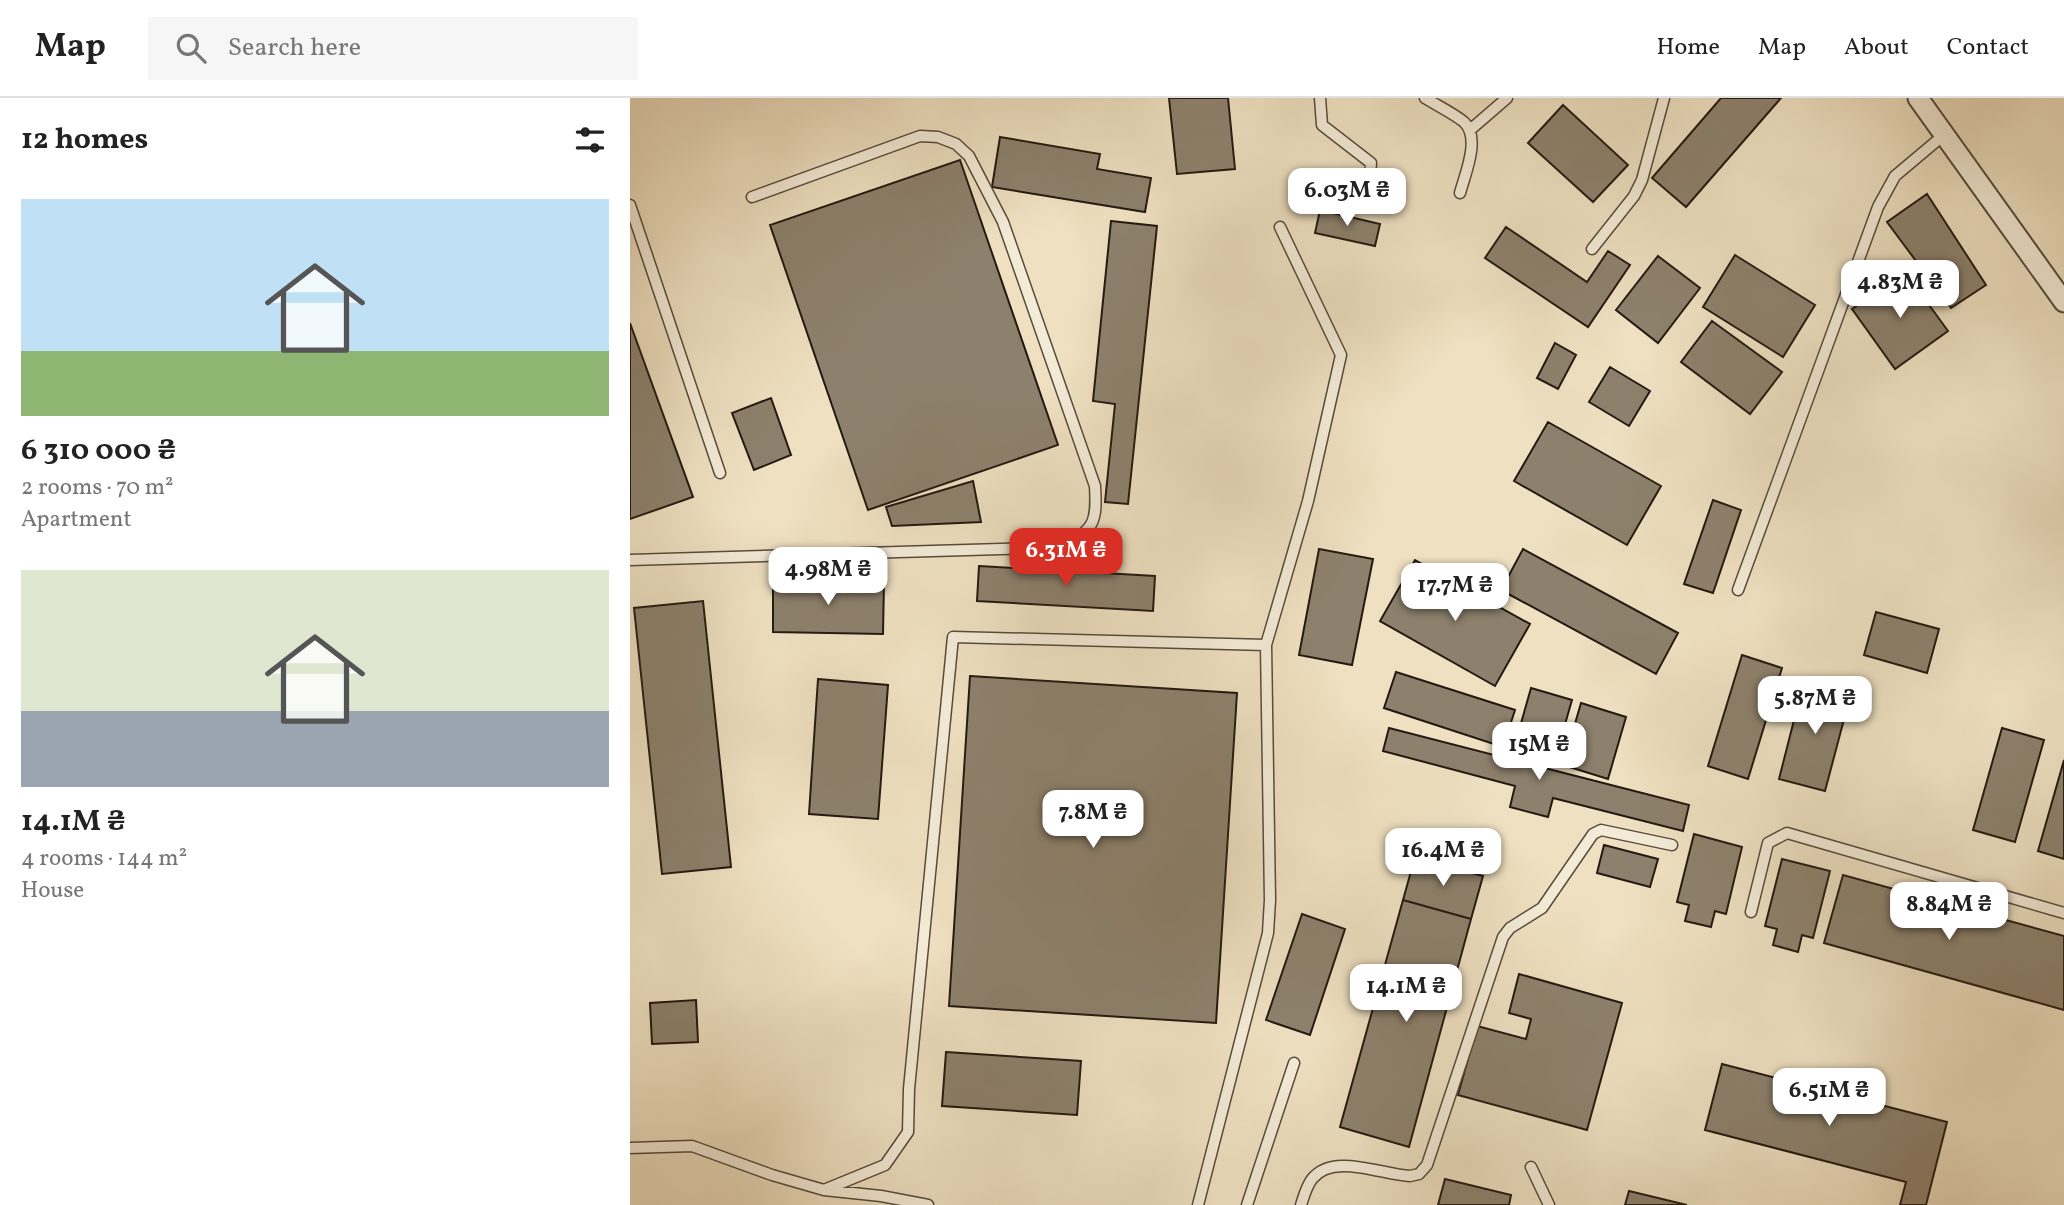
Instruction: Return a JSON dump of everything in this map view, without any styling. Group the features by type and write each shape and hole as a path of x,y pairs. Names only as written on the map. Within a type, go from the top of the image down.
{"street":[{"path":"1918,98 2064,302"}],"lane":[{"path":"1320,98 1322,125 1371,163 1368,197"},
{"path":"1425,98 1464,123 1470,130 1471,149 1460,192"},
{"path":"1470,130 1507,98"},
{"path":"1592,249 1634,196 1642,180 1664,98"},
{"path":"1738,590 1878,207 1895,176 1945,134"},
{"path":"630,560 1065,547 1086,534 1096,513 1095,486 1003,222 969,156 956,144 938,137 920,136 752,197"},
{"path":"630,205 720,473"},
{"path":"1199,1205 1268,933 1270,900 1266,645 1308,500 1341,355 1280,227"},
{"path":"824,1190 885,1165 908,1132 909,1089 953,637 1266,645"},
{"path":"1301,1205 1311,1181 1317,1174 1330,1168 1345,1165 1410,1177 1419,1174 1427,1165 1503,937 1510,928 1542,908 1593,834 1601,830 1672,845"},
{"path":"1752,912 1768,843 1787,833 2064,913"},
{"path":"1247,1205 1294,1062"},
{"path":"630,1148 692,1146 772,1175 824,1190 881,1196 928,1205"},
{"path":"1531,1167 1549,1205"}],"building":[{"path":"1169,98 1228,98 1235,169 1177,174"},
{"path":"1721,98 1781,98 1686,207 1652,178"},
{"path":"1563,105 1628,165 1593,202 1528,143"},
{"path":"1000,137 1100,154 1097,169 1151,178 1145,212 992,187"},
{"path":"960,160 1058,445 868,510 770,225"},
{"path":"1927,194 1986,285 1951,308 1887,222"},
{"path":"1320,210 1380,224 1375,246 1315,233"},
{"path":"1111,221 1157,226 1128,504 1105,502 1115,404 1093,401"},
{"path":"1506,227 1587,282 1608,251 1630,265 1588,327 1485,258"},
{"path":"1735,255 1815,305 1783,357 1703,307"},
{"path":"1658,256 1700,288 1658,343 1616,310"},
{"path":"1905,272 1948,331 1895,369 1852,309"},
{"path":"1712,321 1782,372 1750,414 1681,362"},
{"path":"630,323 693,497 630,519"},
{"path":"1555,343 1576,355 1558,389 1537,378"},
{"path":"1610,367 1650,391 1629,426 1589,402"},
{"path":"771,398 791,455 754,470 732,413"},
{"path":"1548,422 1661,486 1627,545 1514,481"},
{"path":"973,481 981,522 892,526 886,507"},
{"path":"1713,500 1741,510 1713,593 1684,584"},
{"path":"1319,549 1373,559 1352,665 1299,655"},
{"path":"1523,549 1678,633 1656,674 1501,590"},
{"path":"1415,560 1530,624 1495,686 1380,621"},
{"path":"979,566 1155,576 1153,611 977,601"},
{"path":"773,580 884,582 883,634 773,632"},
{"path":"703,601 731,867 662,874 634,608"},
{"path":"1876,612 1939,629 1927,673 1864,655"},
{"path":"1742,655 1782,668 1748,779 1708,766"},
{"path":"1396,672 1515,710 1503,747 1384,708"},
{"path":"970,676 1237,693 1216,1023 949,1006"},
{"path":"818,679 888,685 878,819 809,814"},
{"path":"1804,681 1851,693 1825,791 1779,779"},
{"path":"1531,688 1572,700 1553,766 1512,755"},
{"path":"1581,703 1626,717 1608,779 1563,765"},
{"path":"1389,728 1689,805 1683,831 1553,798 1548,817 1510,807 1515,786 1383,751"},
{"path":"2002,728 2044,740 2015,842 1973,830"},
{"path":"2064,760 2064,859 2038,851"},
{"path":"1694,834 1742,847 1726,914 1715,911 1711,927 1685,921 1689,905 1677,902"},
{"path":"1604,845 1658,859 1650,887 1597,873"},
{"path":"1415,857 1483,876 1471,919 1403,900"},
{"path":"1782,859 1830,871 1813,938 1802,935 1798,952 1773,945 1777,929 1765,926"},
{"path":"1843,875 2064,936 2064,1010 1824,943"},
{"path":"1403,900 1471,919 1409,1147 1340,1127"},
{"path":"1302,914 1345,929 1310,1035 1266,1020"},
{"path":"1519,974 1622,1003 1587,1130 1458,1095 1477,1026 1526,1039 1531,1019 1509,1013"},
{"path":"696,1000 698,1042 652,1044 650,1003"},
{"path":"946,1052 1081,1061 1077,1115 942,1106"},
{"path":"1722,1064 1947,1122 1926,1205 1900,1205 1906,1182 1705,1130"},
{"path":"1445,1179 1511,1195 1509,1205 1438,1205"},
{"path":"1629,1191 1687,1205 1625,1205"}]}
